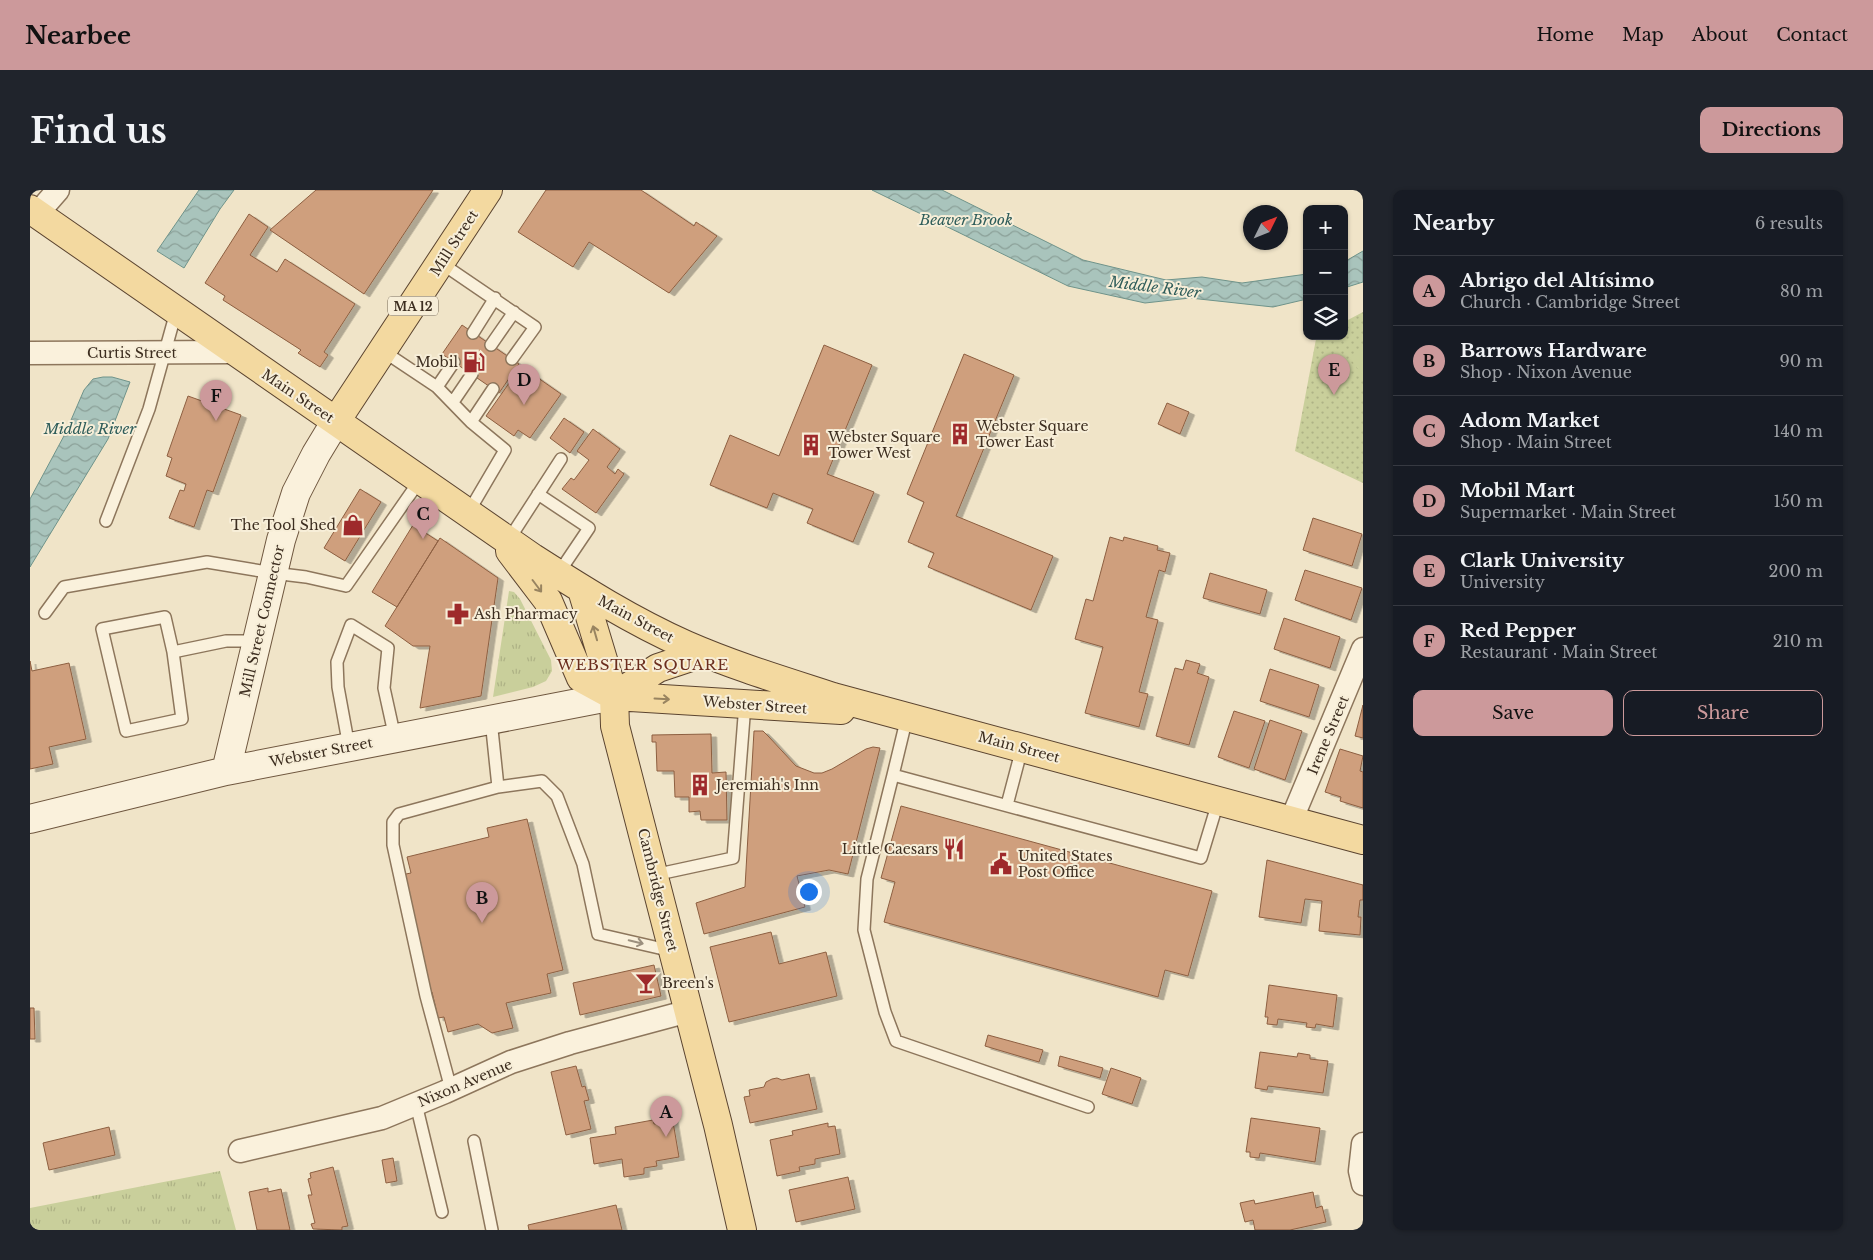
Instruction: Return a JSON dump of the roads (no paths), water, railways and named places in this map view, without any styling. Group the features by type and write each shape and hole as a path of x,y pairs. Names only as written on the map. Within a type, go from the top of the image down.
{"main road":[{"name":"Mill Street","path":"336,421 488,190"},
{"name":"Main Street","path":"33,212 502,537 582,590 622,614 704,653 763,675 833,697 1363,840"},
{"name":"Mill Street Connector","path":"226,770 280,540 296,493 336,421"},
{"path":"502,537 548,601 581,678 614,696"},
{"name":"Cambridge Street","path":"582,590 614,696 615,726 718,1125 742,1230"},
{"name":"Webster Street","path":"614,696 658,668 704,653"},
{"name":"Webster Street","path":"30,819 226,770 614,696 901,716"}],"street":[{"path":"33,212 58,190"},
{"name":"Curtis Street","path":"30,353 234,352"},
{"name":"Irene Street","path":"1292,821 1363,649"},
{"name":"Nixon Avenue","path":"240,1151 382,1118 511,1062 689,1011"},
{"path":"1363,1144 1360,1171 1363,1184"}],"lane":[{"path":"441,262 535,327 512,359"},
{"path":"473,333 495,298"},
{"path":"106,521 149,409 176,311"},
{"path":"491,345 514,312"},
{"path":"383,351 437,387 471,422 505,450 468,513"},
{"path":"437,387 454,362"},
{"path":"453,402 472,374"},
{"path":"471,422 492,389"},
{"path":"502,537 538,494 561,459"},
{"path":"45,613 64,587 207,562 306,577 346,586 420,480"},
{"path":"538,494 589,528 558,574"},
{"path":"165,617 172,652 182,719 126,732 102,629 165,617"},
{"path":"349,747 338,687 337,662 351,625 388,648 384,688 395,738"},
{"path":"172,652 226,641 256,640"},
{"path":"654,876 733,858 745,704"},
{"path":"901,716 893,775 867,879 864,930 885,1012 896,1041 1088,1108"},
{"path":"491,720 498,787"},
{"path":"1007,805 1022,748"},
{"path":"893,775 1201,858 1218,802"},
{"path":"451,1089 426,996 393,845 393,822 399,814 498,787 542,781 557,796 583,864 598,934 674,951"},
{"path":"416,1104 442,1212"},
{"path":"474,1141 492,1230"}],"water":[{"path":"199,190 234,190 220,209 184,268 157,251"},
{"name":"Beaver Brook","path":"872,190 942,190 1083,260 1166,280 1202,277 1242,283 1303,275 1303,300 1273,307 1190,298 1145,303 1068,286"},
{"path":"1363,251 1363,282 1348,287 1348,260"},
{"name":"Middle River","path":"112,377 130,382 108,439 30,567 30,499 65,434 84,390 93,379"}],"place":[{"name":"Mobil","path":"474,362"},
{"name":"Clark University","path":"1334,395"},
{"name":"Mobil Mart","path":"524,405"},
{"name":"Red Pepper","path":"216,421"},
{"name":"Webster Square Tower East","path":"960,434"},
{"name":"Webster Square Tower West","path":"811,445"},
{"name":"The Tool Shed","path":"353,525"},
{"name":"Adom Market","path":"423,539"},
{"name":"Ash Pharmacy","path":"458,614"},
{"name":"Jeremiah's Inn","path":"700,785"},
{"name":"Little Caesars","path":"954,849"},
{"name":"United States Post Office","path":"1001,864"},
{"name":"Barrows Hardware","path":"482,923"},
{"name":"Breen's","path":"646,983"},
{"name":"Abrigo del Altísimo","path":"666,1137"}],"district":[{"name":"WEBSTER SQUARE","path":"643,664"}]}
